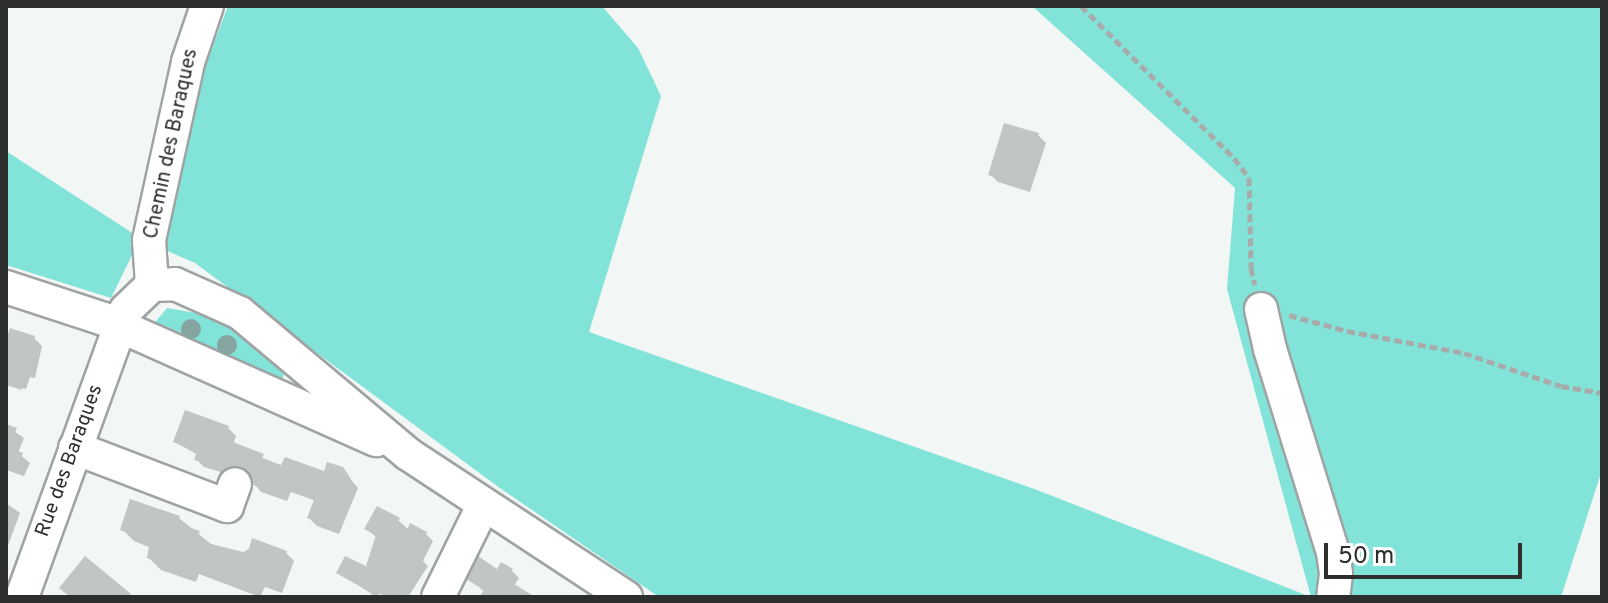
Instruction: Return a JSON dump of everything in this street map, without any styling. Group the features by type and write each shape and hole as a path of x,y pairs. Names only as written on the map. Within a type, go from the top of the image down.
{"street":[{"name":"Chemin des Baraques","path":"152,285 149,240 188,62 207,6"},
{"path":"152,285 175,284 240,313 408,454 483,506 579,563 626,597"},
{"name":"Rue des Baraques","path":"22,597 126,310 152,285"},
{"path":"6,287 120,326 408,454"},
{"path":"1261,309 1270,349 1333,552 1336,574 1333,597"},
{"path":"75,448 228,506"},
{"path":"438,597 483,506"}],"path":[{"path":"1081,6 1234,158 1249,178 1251,268 1261,309 1464,353 1561,386 1602,393"}],"shaded area":[{"path":"228,6 602,6 638,48 661,96 589,332 1037,490 1311,597 659,597 497,486 195,263 140,239 111,298 6,265 6,151 140,238"},
{"path":"1032,6 1602,6 1602,470 1561,597 1311,597 1227,289 1235,188"},
{"path":"167,308 207,315 247,338 285,372 280,384 153,325"}],"building":[{"path":"1004,123 1039,133 1022,185 988,175"},
{"path":"10,328 35,336 22,390 6,385 6,339"},
{"path":"185,410 229,426 225,439 264,454 262,458 281,465 285,457 324,471 327,462 343,467 351,479 331,527 307,518 315,497 283,485 279,494 250,484 252,478 194,460 197,451 173,442"},
{"path":"6,424 17,428 9,448 23,453 16,469 6,465"},
{"path":"130,499 180,516 177,523 200,531 196,540 243,552 249,549 252,538 287,551 274,586 257,580 253,591 187,564 184,571 147,558 150,541 120,530"},
{"path":"377,506 400,518 396,524 407,530 410,523 427,532 416,553 421,556 406,584 402,582 399,588 403,590 400,597 386,597 372,587 370,592 336,573 345,556 366,566 376,535 364,529"},
{"path":"85,556 131,594 128,597 70,597 59,588"},
{"path":"478,556 497,569 501,562 513,569 506,579 535,597 479,597 484,590 466,579"}]}
